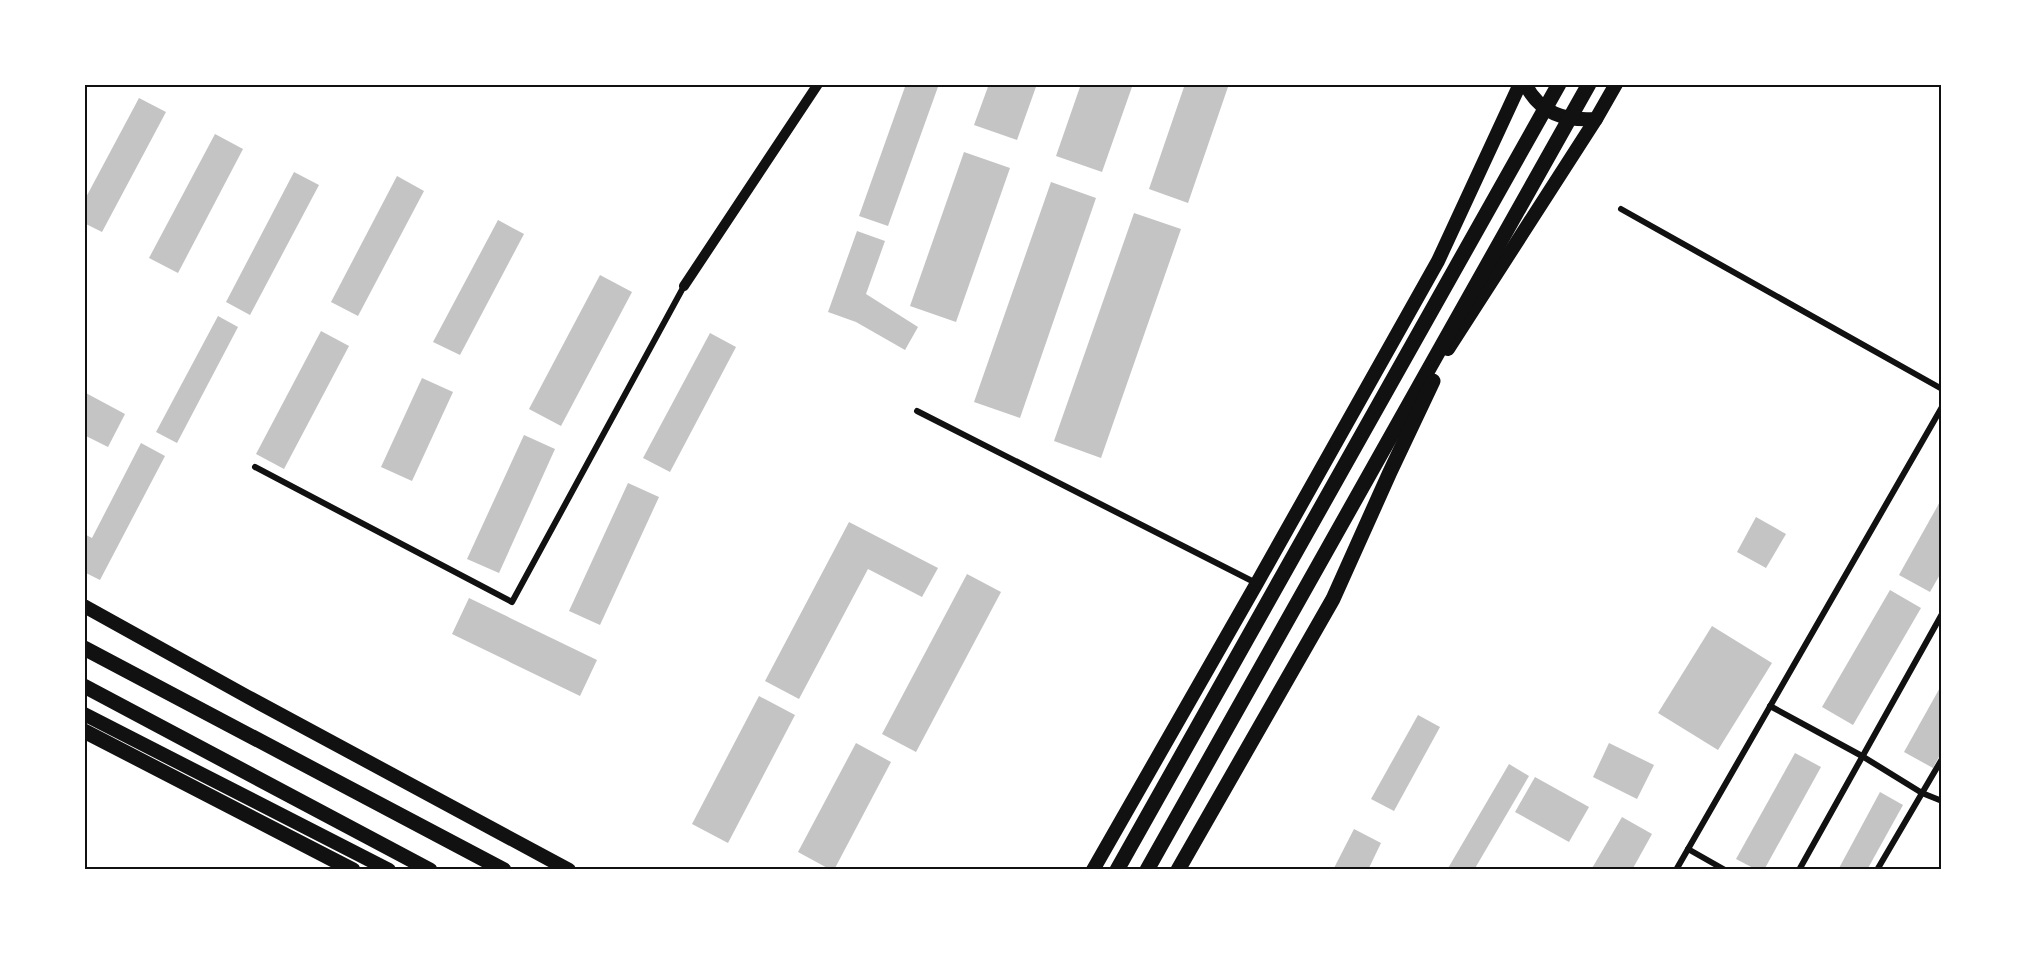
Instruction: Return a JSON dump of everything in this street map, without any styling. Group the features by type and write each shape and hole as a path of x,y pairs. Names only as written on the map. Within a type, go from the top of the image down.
{"highway":[{"path":"1116,870 1559,84"},
{"path":"1147,870 1588,84"},
{"path":"1178,870 1333,599 1390,472 1496,251"},
{"path":"84,648 504,870"},
{"path":"84,686 430,870"},
{"path":"84,731 353,870"}],"main road":[{"path":"1093,870 1438,261 1520,84"},
{"path":"1525,84 1531,95 1544,108 1560,117 1578,120 1596,119"},
{"path":"1152,870 1449,346 1596,119 1616,84"},
{"path":"84,606 569,870"},
{"path":"84,714 388,870"}],"street":[{"path":"255,467 512,602 684,286 818,84"},
{"path":"1622,209 1942,389"},
{"path":"1676,870 1942,407"},
{"path":"917,411 1257,583"},
{"path":"1799,870 1942,614"},
{"path":"1770,706 1862,756 1922,793 1942,801"},
{"path":"1877,870 1942,759"},
{"path":"1688,849 1725,870"}],"building":[{"path":"906,84 939,84 888,226 859,216"},
{"path":"989,84 1037,84 1017,140 974,125"},
{"path":"1081,84 1133,84 1102,172 1056,156"},
{"path":"1185,84 1229,84 1188,203 1149,189"},
{"path":"139,98 166,112 102,232 84,223 84,201"},
{"path":"215,134 243,149 178,273 149,258"},
{"path":"964,152 1010,168 956,322 910,306"},
{"path":"294,172 319,185 250,315 226,302"},
{"path":"397,176 424,191 358,316 331,302"},
{"path":"1051,182 1096,198 1020,418 974,402"},
{"path":"1134,213 1181,229 1101,458 1054,441"},
{"path":"498,220 524,234 460,355 433,342"},
{"path":"857,231 885,241 866,294 918,327 905,350 856,322 828,312"},
{"path":"600,275 632,292 561,426 529,409"},
{"path":"218,316 238,327 177,443 156,432"},
{"path":"321,331 349,346 284,469 256,454"},
{"path":"710,333 736,347 670,472 643,458"},
{"path":"422,378 453,392 412,481 381,467"},
{"path":"84,392 125,414 108,447 84,435"},
{"path":"524,435 555,449 499,573 467,559"},
{"path":"141,443 165,456 100,580 84,572 84,534 92,538"},
{"path":"628,483 659,497 600,625 569,611"},
{"path":"1942,498 1942,571 1930,592 1899,575"},
{"path":"1756,517 1786,534 1766,568 1737,552"},
{"path":"849,522 938,568 922,597 868,569 799,699 765,681"},
{"path":"967,574 1001,592 916,752 882,734"},
{"path":"1890,590 1921,608 1853,725 1822,707"},
{"path":"469,598 597,660 580,696 452,634"},
{"path":"1712,626 1772,663 1718,750 1658,713"},
{"path":"1942,684 1942,751 1933,768 1904,752"},
{"path":"759,696 795,715 728,843 692,824"},
{"path":"1418,715 1440,727 1394,811 1371,799"},
{"path":"856,743 891,762 834,870 831,870 798,852"},
{"path":"1609,743 1654,765 1637,799 1593,777"},
{"path":"1795,753 1821,767 1764,870 1757,870 1736,859"},
{"path":"1509,764 1529,776 1474,870 1447,870"},
{"path":"1535,777 1589,807 1569,842 1515,812"},
{"path":"1880,792 1903,805 1867,870 1838,870"},
{"path":"1622,817 1652,834 1632,870 1591,870"},
{"path":"1354,829 1381,843 1368,870 1333,870"}]}
